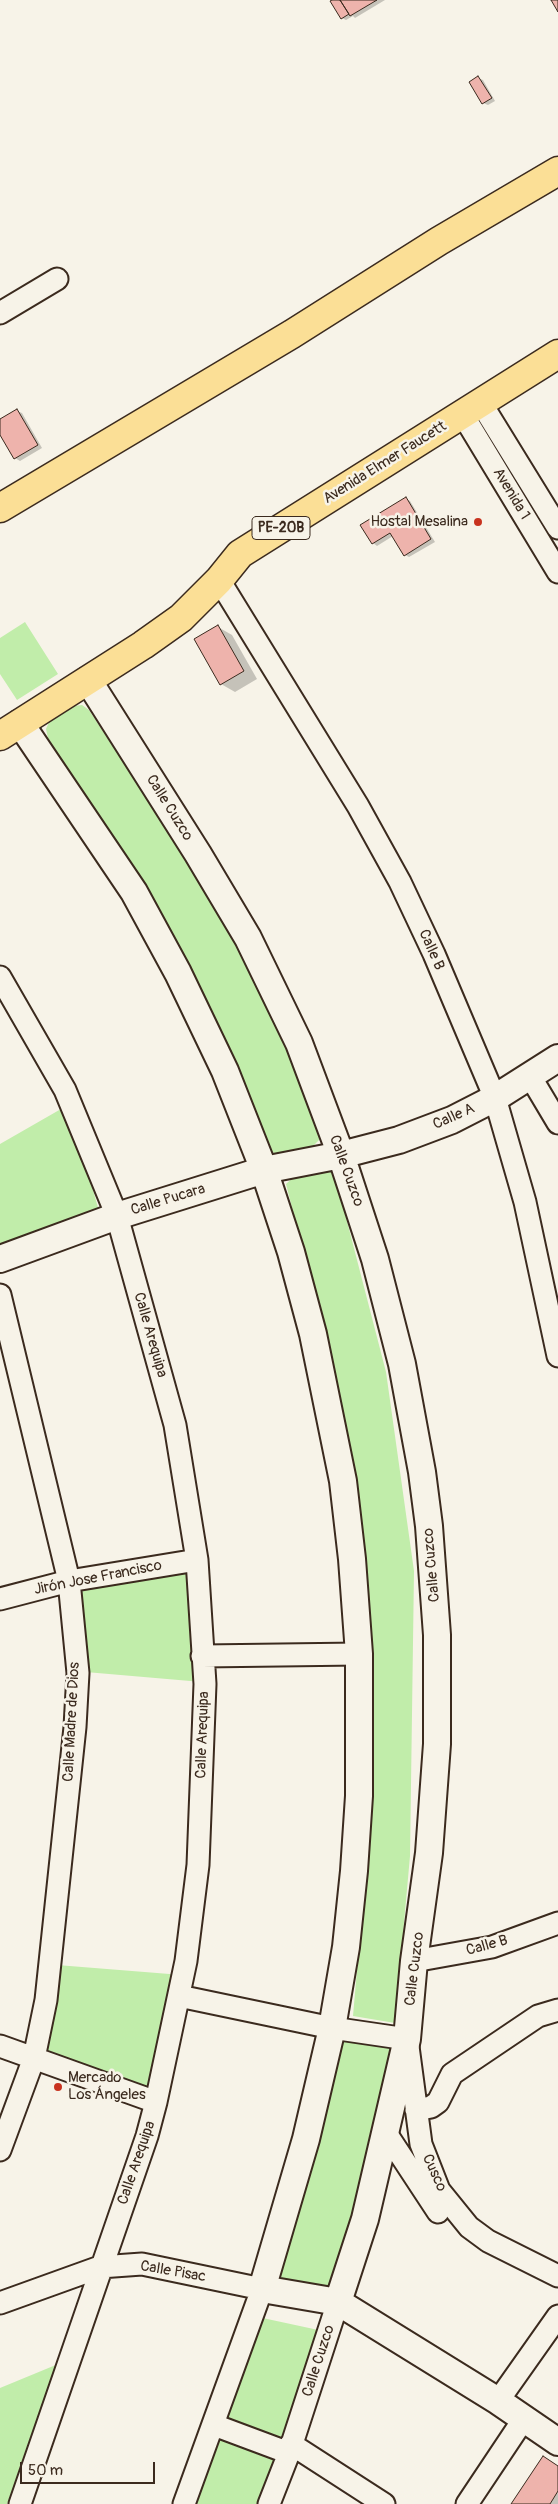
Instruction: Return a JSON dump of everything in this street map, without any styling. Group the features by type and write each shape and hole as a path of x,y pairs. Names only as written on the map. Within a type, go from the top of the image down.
{"highway":[{"path":"0,508 292,334 439,241 558,171"},
{"name":"Avenida Elmer Faucett","path":"10,730 143,645 181,618 219,580 240,554 558,354"}],"street":[{"path":"0,313 57,279"},
{"name":"Avenida 1","path":"472,409 558,528"},
{"name":"Avenida 1","path":"472,409 558,572"},
{"name":"Calle B","path":"219,580 358,806 400,882 434,954 495,1098 525,1202 558,1356"},
{"name":"Calle Cuzco","path":"88,680 198,854 248,938 299,1043 341,1155 375,1258 402,1364 422,1472 433,1571 437,1635 437,1753 430,1853 414,1961 406,2039 365,2219 290,2448 269,2504"},
{"path":"10,730 134,892 178,973 225,1071 264,1170 296,1270 330,1409 352,1559 359,1654 359,1787 354,1872 346,1947 332,2028 306,2140 262,2289 184,2504"},
{"name":"Calle Arequipa","path":"0,977 65,1090 117,1216 175,1425 197,1560 205,1684 198,1865 179,1996 156,2102 147,2136 100,2267 20,2504"},
{"name":"Calle A","path":"341,1155 399,1140 452,1120 495,1098 558,1058"},
{"path":"530,1076 558,1123"},
{"name":"Calle Pucara","path":"0,1259 117,1216 264,1170 341,1155"},
{"name":"Calle Madre de Dios","path":"0,1295 69,1581 78,1673 75,1727 46,2000 34,2058 0,2150"},
{"name":"Jirón Jose Francisco","path":"0,1599 69,1581 197,1560"},
{"path":"202,1656 359,1654"},
{"name":"Calle B","path":"414,1961 492,1947 558,1922"},
{"path":"179,1996 332,2028 406,2039"},
{"path":"416,2110 431,2107 438,2102 452,2074 538,2016 558,2010"},
{"name":"Cusco","path":"406,2039 421,2144 439,2190 469,2226 506,2252 558,2276"},
{"path":"0,2046 156,2102"},
{"path":"386,2133 436,2210 466,2240 522,2275 558,2292"},
{"name":"Calle Pisac","path":"0,2303 100,2267 142,2264 262,2289"},
{"path":"262,2289 338,2302 498,2401 523,2420 558,2442"},
{"path":"498,2401 558,2316"},
{"path":"467,2504 523,2420"},
{"path":"214,2425 290,2448 384,2504"}],"green space":[{"path":"25,622 58,674 17,700 0,674 0,638"},
{"path":"82,705 89,710 220,910 278,1025 322,1130 319,1140 313,1146 282,1156 274,1153 268,1147 186,959 155,905 48,738 46,729 50,720 73,706"},
{"path":"61,1109 84,1159 99,1211 0,1250 0,1144"},
{"path":"321,1167 334,1171 386,1372 414,1571 410,1856 395,2023 353,2016 372,1797 367,1578 336,1380 286,1184 298,1173"},
{"path":"195,1558 202,1682 74,1671 59,1585"},
{"path":"57,1965 182,1975 154,2096 39,2057"},
{"path":"337,2036 399,2045 333,2301 269,2289"},
{"path":"258,2317 323,2331 286,2446 219,2422"},
{"path":"63,2362 7,2504 0,2504 0,2388"},
{"path":"219,2433 282,2457 263,2504 191,2504"}],"building":[{"path":"340,0 349,14 341,19 330,1"},
{"path":"340,0 377,0 350,16"},
{"path":"551,0 558,0 558,12"},
{"path":"478,76 492,98 482,104 469,82"},
{"path":"17,409 38,445 14,459 0,435 0,419"},
{"path":"406,497 431,539 404,556 390,533 372,544 360,525"},
{"path":"218,625 244,671 220,685 194,639"},
{"path":"543,2456 558,2466 558,2491 550,2504 511,2504"}],"place":[{"name":"Hostal Mesalina","path":"478,522"},
{"name":"Mercado Los Ángeles","path":"58,2087"}]}
